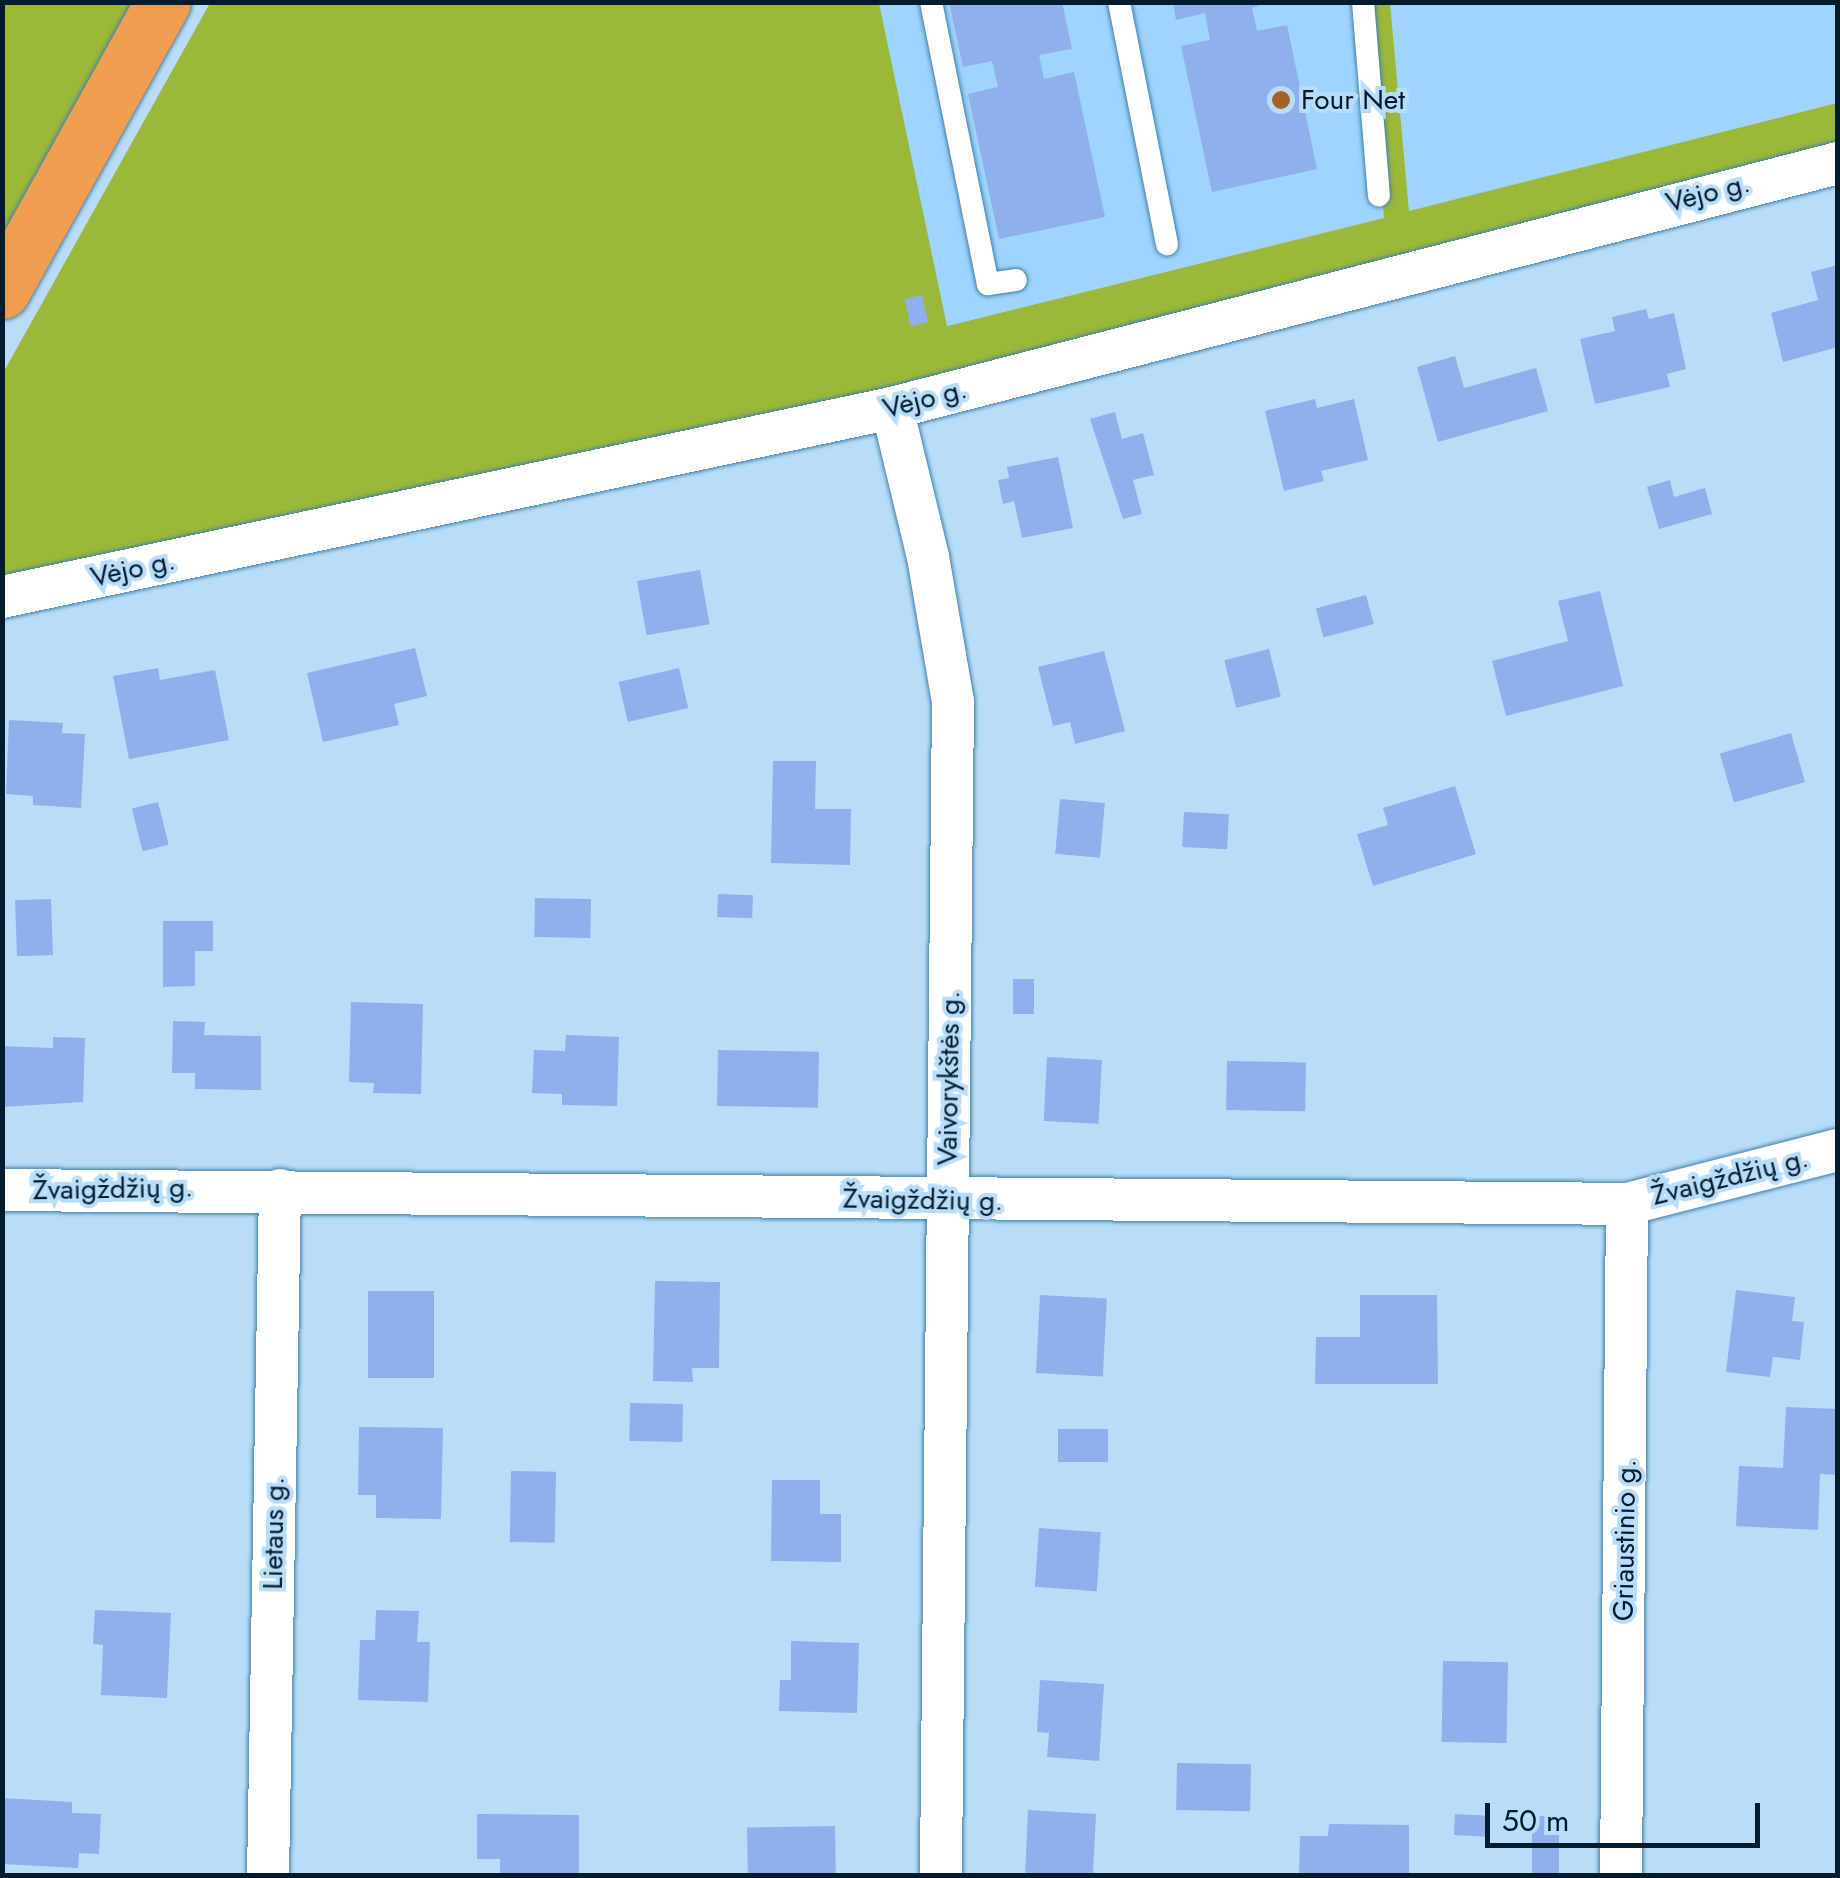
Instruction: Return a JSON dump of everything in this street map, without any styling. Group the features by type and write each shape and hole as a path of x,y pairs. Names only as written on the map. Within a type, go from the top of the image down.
{"highway":[{"path":"2,291 164,2"}],"street":[{"name":"Vėjo g.","path":"2,597 892,408 1838,163"},
{"name":"Vaivorykštės g.","path":"892,408 928,556 953,702 941,1876"},
{"name":"Žvaigždžių g.","path":"2,1190 1627,1204 1838,1150"},
{"name":"Lietaus g.","path":"268,1876 280,1190"},
{"name":"Griaustinio g.","path":"1621,1876 1627,1204"}],"lane":[{"path":"931,2 988,284 1016,280"},
{"path":"1119,2 1166,244"},
{"path":"1363,2 1379,194"}],"shaded area":[{"path":"879,3 1367,3 1385,218 946,326"},
{"path":"1390,3 1837,3 1837,103 1409,211"}],"green space":[{"path":"3,3 133,3 3,239"},
{"path":"210,3 879,3 947,326 1384,218 1367,3 1390,3 1409,211 1837,103 1837,145 967,372 3,582 3,373"}],"building":[{"path":"949,2 1062,2 1072,49 1039,55 1044,79 1074,72 1105,217 999,239 968,94 998,87 992,61 963,67"},
{"path":"1173,2 1268,2 1252,8 1257,31 1287,25 1317,169 1212,192 1181,46 1210,40 1205,13 1176,20"},
{"path":"1838,265 1838,347 1783,362 1771,313 1818,300 1811,272"},
{"path":"922,295 928,322 911,326 904,299"},
{"path":"1646,309 1649,319 1674,313 1686,369 1667,374 1670,387 1595,404 1580,339 1615,331 1612,317"},
{"path":"1455,356 1464,388 1536,368 1548,411 1438,442 1417,367"},
{"path":"1315,399 1317,408 1354,399 1368,460 1321,471 1324,481 1284,491 1265,411"},
{"path":"1115,412 1122,439 1143,433 1154,475 1133,480 1142,514 1123,519 1090,419"},
{"path":"1058,457 1073,528 1022,538 1014,501 1003,504 998,480 1009,478 1007,467"},
{"path":"1670,480 1674,497 1705,488 1712,514 1659,529 1647,487"},
{"path":"700,570 710,624 647,635 637,581"},
{"path":"1600,591 1623,686 1506,716 1492,661 1568,641 1558,601"},
{"path":"1366,595 1374,624 1324,637 1316,608"},
{"path":"415,648 427,696 394,704 399,725 323,742 307,673"},
{"path":"1269,649 1281,697 1236,708 1224,660"},
{"path":"1104,651 1125,731 1075,744 1070,722 1053,726 1038,667"},
{"path":"158,668 160,680 215,670 229,740 129,759 113,676"},
{"path":"679,668 688,708 628,722 619,682"},
{"path":"9,720 63,723 62,733 85,734 81,808 33,805 33,796 6,794"},
{"path":"1791,733 1805,782 1734,802 1720,753"},
{"path":"773,761 816,761 815,809 851,809 850,865 771,863"},
{"path":"1455,786 1476,854 1373,886 1357,834 1388,825 1383,808"},
{"path":"1060,799 1105,803 1100,858 1055,854"},
{"path":"158,802 169,845 142,851 132,809"},
{"path":"1184,812 1229,814 1227,849 1182,847"},
{"path":"718,894 753,895 752,918 717,917"},
{"path":"535,898 591,899 590,938 534,937"},
{"path":"51,899 53,955 17,956 15,900"},
{"path":"163,921 213,921 213,951 195,951 195,986 163,987"},
{"path":"1013,979 1034,979 1034,1014 1013,1014"},
{"path":"351,1002 423,1004 421,1094 373,1093 374,1083 349,1082"},
{"path":"173,1021 205,1022 204,1035 261,1036 261,1090 195,1089 195,1073 172,1073"},
{"path":"566,1035 619,1037 617,1106 562,1105 562,1094 532,1093 534,1050 565,1051"},
{"path":"53,1037 85,1038 83,1102 2,1107 2,1046 53,1048"},
{"path":"718,1050 819,1052 818,1108 717,1106"},
{"path":"1047,1057 1102,1060 1099,1124 1044,1121"},
{"path":"1227,1061 1306,1062 1305,1111 1226,1110"},
{"path":"655,1281 720,1282 719,1368 692,1368 693,1382 653,1381"},
{"path":"1736,1290 1795,1297 1792,1321 1804,1322 1800,1360 1773,1357 1770,1377 1726,1372"},
{"path":"368,1291 434,1291 434,1378 368,1378"},
{"path":"1040,1295 1107,1299 1103,1376 1036,1373"},
{"path":"1360,1295 1437,1295 1438,1384 1315,1384 1316,1337 1360,1337"},
{"path":"630,1403 683,1404 682,1442 629,1441"},
{"path":"1786,1407 1838,1409 1838,1475 1820,1474 1818,1530 1736,1526 1739,1466 1783,1468"},
{"path":"359,1427 443,1428 441,1519 376,1518 376,1495 358,1495"},
{"path":"1058,1429 1108,1429 1108,1462 1058,1462"},
{"path":"511,1471 556,1472 555,1543 510,1542"},
{"path":"772,1480 820,1480 820,1514 841,1514 841,1562 771,1561"},
{"path":"1039,1528 1101,1532 1097,1591 1035,1587"},
{"path":"95,1610 171,1613 167,1698 101,1695 103,1645 93,1644"},
{"path":"376,1610 419,1611 417,1642 430,1642 428,1702 358,1700 360,1640 375,1640"},
{"path":"791,1641 859,1643 857,1713 779,1711 780,1680 791,1680"},
{"path":"1443,1661 1508,1662 1507,1743 1442,1742"},
{"path":"1040,1680 1104,1684 1099,1761 1047,1757 1049,1733 1037,1732"},
{"path":"1177,1763 1251,1764 1250,1811 1176,1810"},
{"path":"2,1798 72,1802 72,1813 101,1814 99,1854 79,1853 78,1868 2,1864"},
{"path":"1028,1810 1096,1814 1093,1872 1101,1876 1025,1876"},
{"path":"477,1814 579,1815 579,1876 500,1876 500,1859 477,1859"},
{"path":"1455,1814 1488,1816 1487,1837 1454,1835"},
{"path":"1532,1816 1559,1816 1559,1876 1532,1876"},
{"path":"1329,1824 1409,1825 1409,1876 1299,1876 1300,1836 1328,1836"},
{"path":"835,1826 836,1876 748,1876 747,1828"}],"place":[{"name":"Four Net","path":"1281,100"}]}
